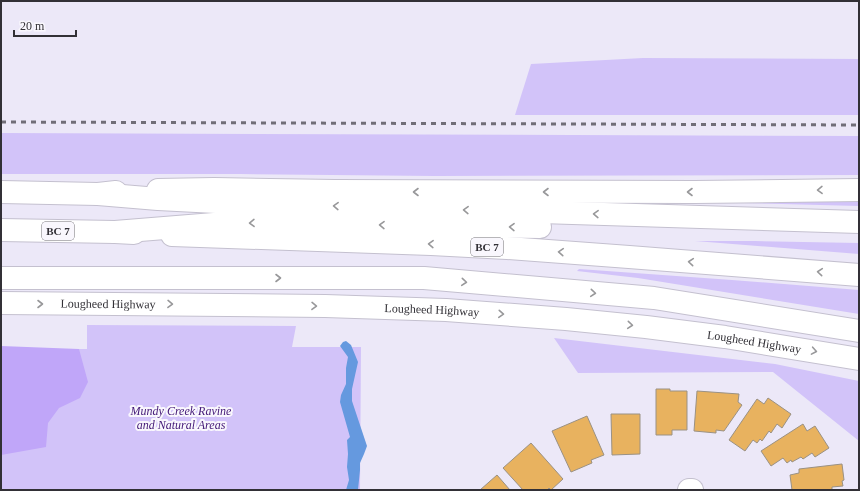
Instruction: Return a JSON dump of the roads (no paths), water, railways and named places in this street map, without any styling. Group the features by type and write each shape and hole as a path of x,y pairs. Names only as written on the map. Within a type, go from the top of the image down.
{"main road":[{"path":"98,194 186,190 351,192 663,192 859,190"},
{"path":"1,192 98,194 216,202 859,222"},
{"path":"115,232 208,224 268,222 859,232"},
{"name":"BC 7","path":"1,230 115,232 182,236 431,244 636,257 859,275"},
{"path":"1,278 424,278 654,298 859,331"},
{"name":"Lougheed Highway","path":"1,304 326,306 446,310 646,327 725,337 859,359"}],"water":[{"path":"346,341 351,345 358,362 352,389 352,401 367,446 360,463 358,490 346,490 349,480 347,467 347,440 350,437 340,402 341,395 346,384 348,357 340,346"}],"railway":[{"path":"1,122 859,125"}],"park label":[{"name":"Mundy Creek Ravine and Natural Areas","path":"181,418"}]}
